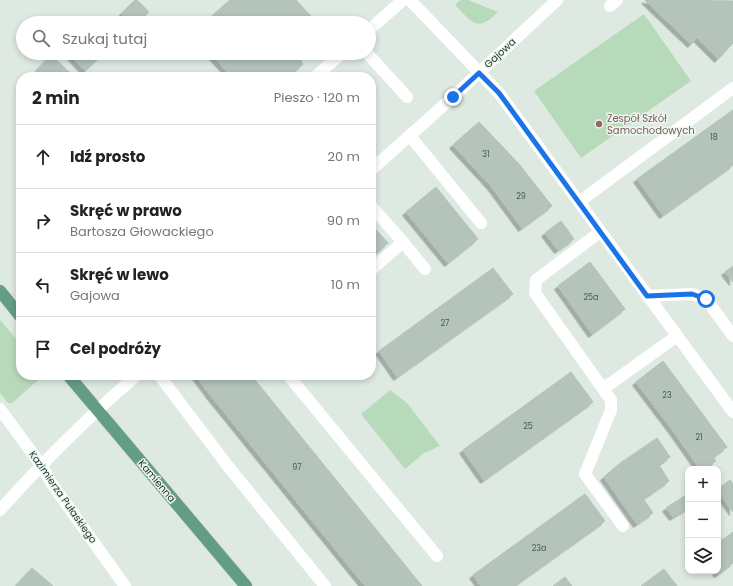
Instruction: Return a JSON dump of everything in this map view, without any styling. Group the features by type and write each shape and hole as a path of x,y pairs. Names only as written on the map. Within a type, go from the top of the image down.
{"main road":[{"path":"0,291 16,311"},
{"name":"Kamienna","path":"72,380 246,586"}],"street":[{"path":"376,24 403,0"},
{"path":"410,0 499,93 733,412"},
{"name":"Gajowa","path":"376,166 557,0"},
{"path":"320,72 334,60"},
{"path":"373,60 407,97"},
{"path":"579,202 733,88"},
{"path":"410,136 481,223"},
{"path":"376,212 425,269"},
{"path":"600,232 536,280 535,293 611,400 611,410 585,474 623,526"},
{"path":"376,266 403,242"},
{"path":"647,296 692,294 706,299 733,336"},
{"path":"603,389 677,336"},
{"path":"0,510 41,465 97,410 131,380"},
{"path":"163,380 227,465 324,586"},
{"path":"292,380 436,556"},
{"name":"Kazimierza Pułaskiego","path":"0,409 125,586"}],"green space":[{"path":"460,0 468,0 498,12 485,22 480,24 475,23 466,17 455,5"},
{"path":"644,14 691,81 581,158 534,91"},
{"path":"0,320 16,339 16,380 38,380 12,403 8,403 0,393"},
{"path":"390,390 407,403 440,446 424,453 405,469 361,414"}],"building":[{"path":"135,0 137,0 149,12 145,16 123,16 121,14"},
{"path":"230,0 296,0 311,16 212,16"},
{"path":"645,0 733,1 733,43 718,59 697,38 691,44"},
{"path":"46,60 56,60 69,72 35,72"},
{"path":"75,60 97,60 85,71"},
{"path":"216,60 300,60 303,64 294,72 227,72"},
{"path":"733,110 733,165 663,215 637,179"},
{"path":"479,122 519,164 491,186 453,145"},
{"path":"519,164 552,206 522,228 491,186"},
{"path":"436,187 448,202 433,214 463,251 448,263 406,212"},
{"path":"448,202 478,239 463,251 433,214"},
{"path":"561,221 574,239 558,250 545,233"},
{"path":"376,230 388,243 376,254"},
{"path":"590,262 625,309 592,334 558,286"},
{"path":"733,266 733,282 725,272"},
{"path":"493,268 513,294 397,377 379,351"},
{"path":"663,361 698,408 671,428 636,382"},
{"path":"571,372 593,402 484,480 463,450"},
{"path":"199,380 255,380 422,586 365,586"},
{"path":"698,408 727,447 713,457 716,461 709,466 698,466 671,428"},
{"path":"657,438 670,457 651,470 646,463 627,476 619,464"},
{"path":"646,463 651,470 659,465 669,481 643,499 627,476"},
{"path":"619,464 653,513 637,524 604,477"},
{"path":"730,480 733,484 733,512 721,495 721,487"},
{"path":"585,494 605,521 514,586 481,586 473,575"},
{"path":"685,496 685,510 673,517 666,508"},
{"path":"733,532 733,563 721,572 721,539 722,540"},
{"path":"32,568 53,586 16,586"},
{"path":"664,569 677,586 641,586"},
{"path":"565,577 572,586 553,586"}],"place":[{"name":"Zespół Szkół Samochodowych","path":"599,124"}],"route":[{"path":"453,97 479,73 499,93 647,296 692,294 706,299"}]}
